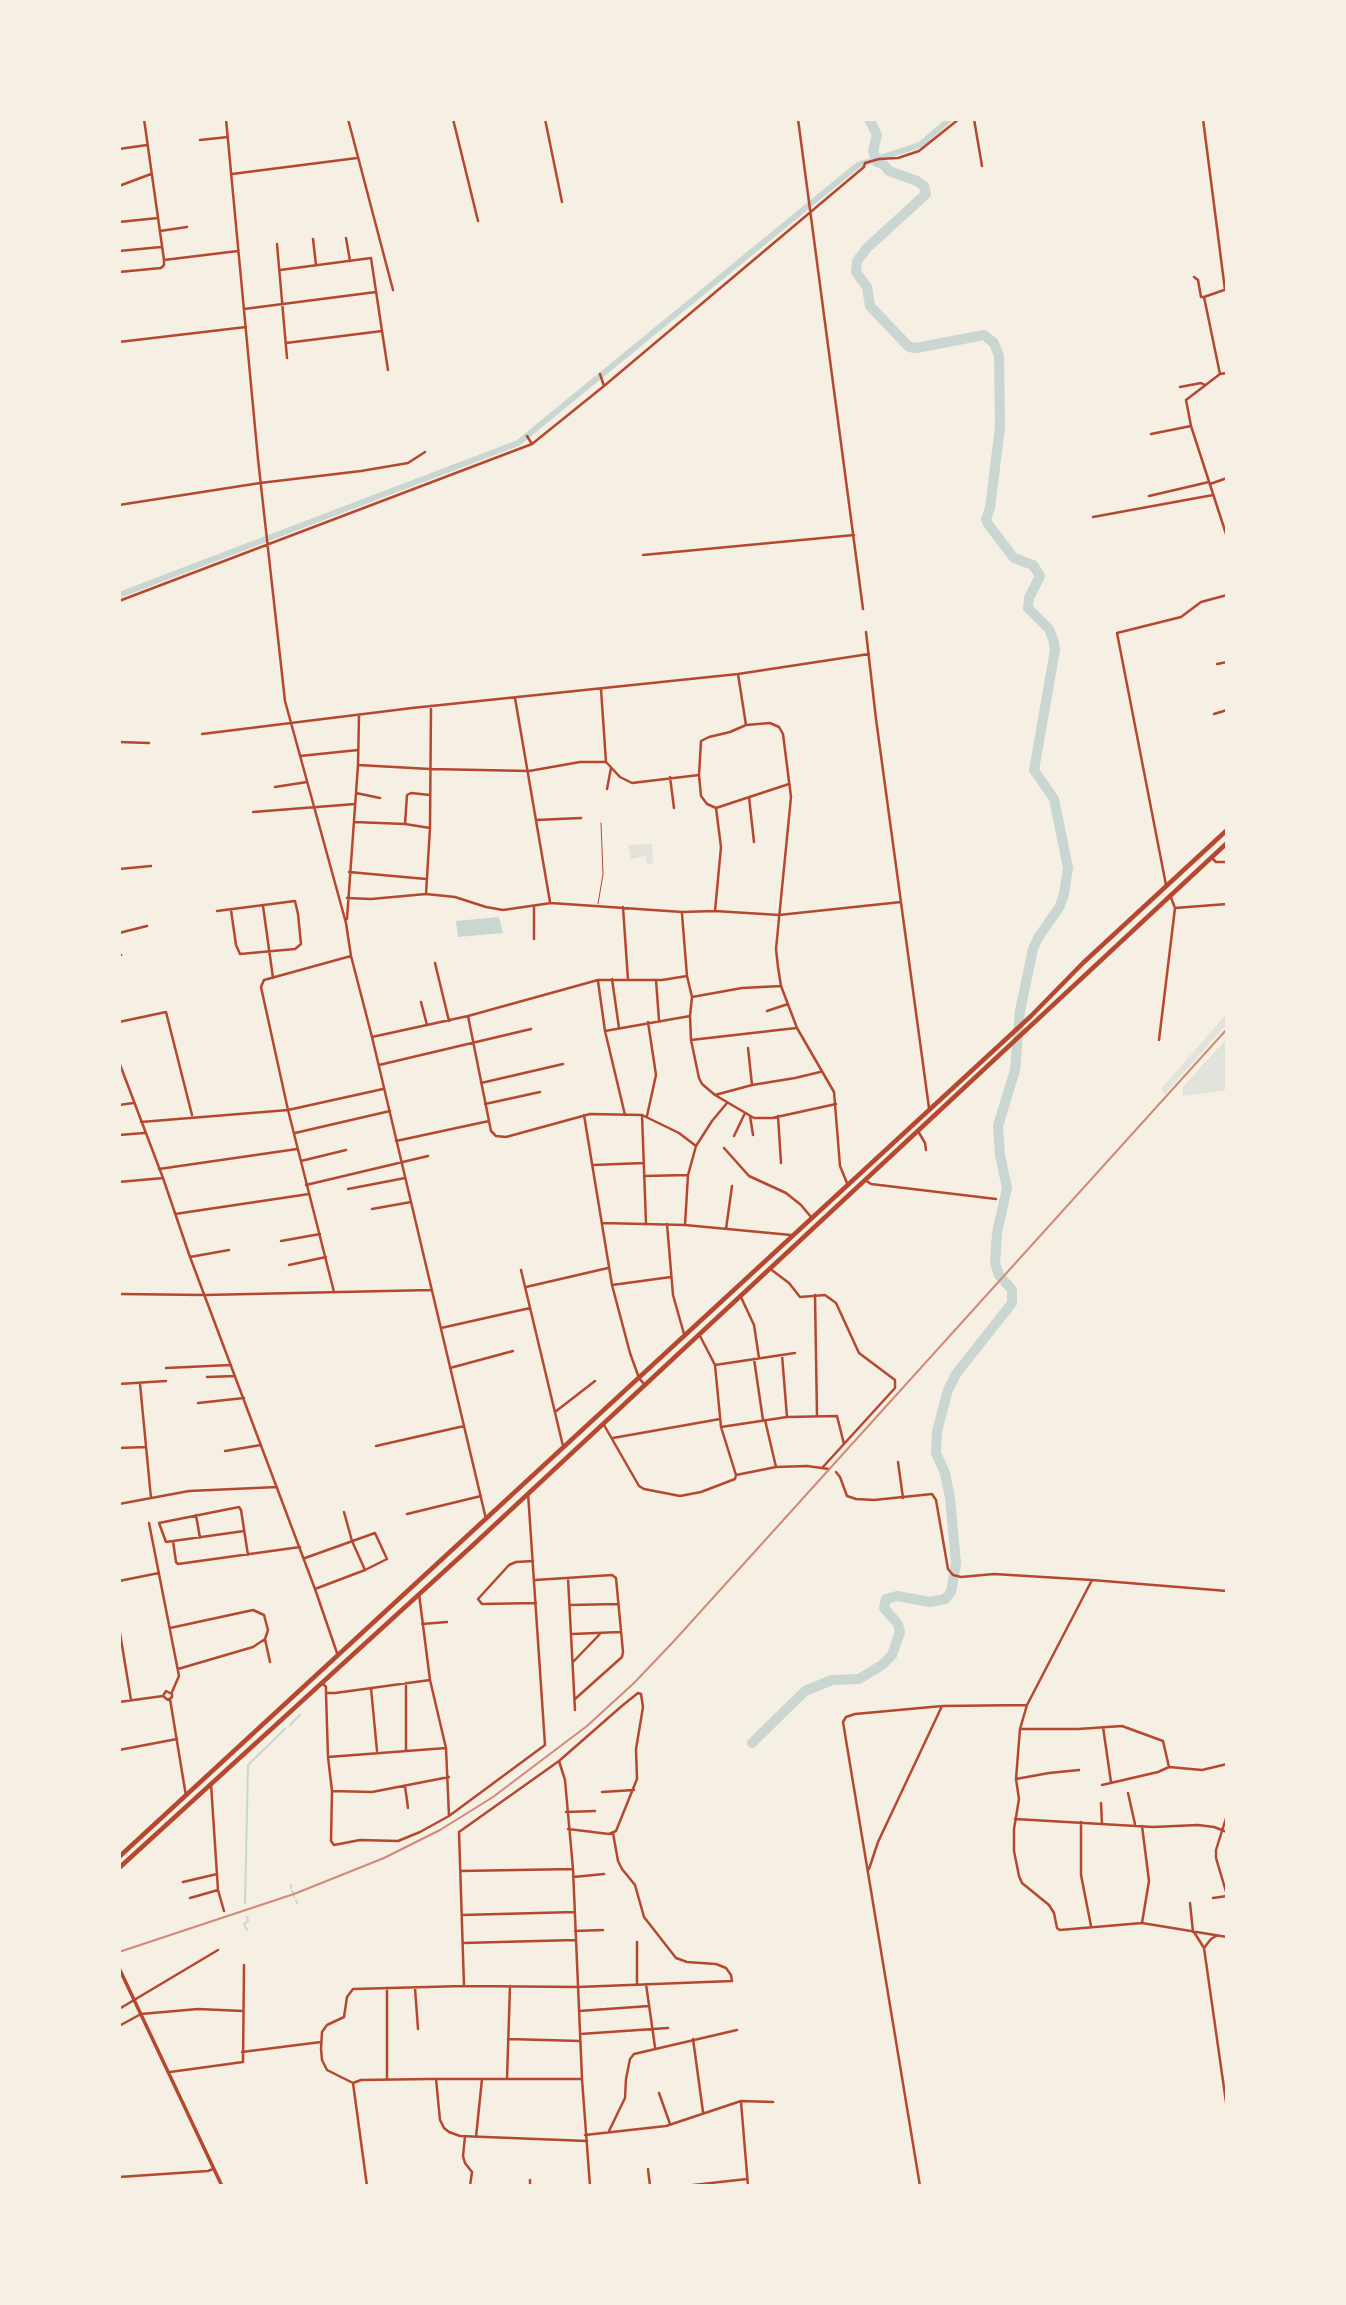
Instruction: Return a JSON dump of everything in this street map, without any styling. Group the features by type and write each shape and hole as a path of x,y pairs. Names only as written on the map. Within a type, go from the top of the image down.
{"highway":[{"path":"119,1857 1031,1016 1227,830"},
{"path":"119,1868 528,1493 1227,843"},
{"path":"1142,908 1148,915"},
{"path":"892,1142 898,1147"},
{"path":"276,1713 282,1720"}],"main road":[{"path":"119,1968 222,2186"}],"street":[{"path":"119,272 161,268 164,260 144,119"},
{"path":"226,119 260,483 282,679 291,724 346,923 351,956 486,1519"},
{"path":"348,119 393,290"},
{"path":"453,119 478,221"},
{"path":"545,119 562,202"},
{"path":"798,119 863,609"},
{"path":"119,601 268,541 531,443 864,167 864,163 898,158 919,151 959,119"},
{"path":"974,119 982,166"},
{"path":"1203,119 1226,289 1204,298"},
{"path":"200,141 228,137"},
{"path":"119,149 148,145"},
{"path":"232,174 358,158"},
{"path":"119,186 150,174"},
{"path":"119,222 158,218"},
{"path":"160,231 187,227"},
{"path":"346,238 350,261"},
{"path":"313,239 316,265"},
{"path":"277,244 288,358"},
{"path":"119,251 162,247"},
{"path":"164,260 239,251"},
{"path":"280,270 371,258 388,370"},
{"path":"1194,277 1198,280 1201,297 1204,298 1220,374"},
{"path":"244,309 376,292"},
{"path":"119,342 246,327"},
{"path":"286,343 382,331"},
{"path":"1227,373 1220,374 1185,400 1227,537"},
{"path":"600,374 603,385"},
{"path":"1180,387 1202,383 1205,385"},
{"path":"1151,434 1191,426"},
{"path":"527,436 531,443"},
{"path":"119,505 260,483 361,471 408,463 425,453"},
{"path":"1149,496 1227,478"},
{"path":"1093,517 1213,495"},
{"path":"643,555 855,535"},
{"path":"1166,886 1117,633 1181,617 1201,602 1227,596"},
{"path":"866,632 929,1108"},
{"path":"202,734 431,706 738,674 869,654"},
{"path":"1217,664 1227,662"},
{"path":"738,674 746,725"},
{"path":"601,689 606,762 620,777 632,783 699,775"},
{"path":"515,698 551,903"},
{"path":"426,894 430,828 431,706"},
{"path":"1214,714 1227,710"},
{"path":"346,923 359,765 359,715"},
{"path":"789,784 716,808 703,801 699,775 703,739 746,725 770,723 781,730 789,784 789,834 776,949 781,986 797,1028 820,1072 834,1092 840,1166 847,1184"},
{"path":"119,742 149,743"},
{"path":"300,755 358,750"},
{"path":"359,765 529,771 580,762 606,762"},
{"path":"607,789 611,768"},
{"path":"670,777 674,808"},
{"path":"275,787 307,782"},
{"path":"356,793 380,798"},
{"path":"405,824 408,794 430,795"},
{"path":"749,797 754,842"},
{"path":"253,813 355,804"},
{"path":"715,911 721,847 716,808"},
{"path":"536,820 581,818"},
{"path":"354,822 430,828"},
{"path":"1212,857 1216,862 1227,862"},
{"path":"119,869 151,866"},
{"path":"349,872 428,879"},
{"path":"347,898 371,899 426,894 455,897 503,910 551,903 682,912 779,915 901,902"},
{"path":"1159,1040 1175,908 1170,895"},
{"path":"217,911 295,901 302,944 299,947 269,952 239,952 231,910"},
{"path":"1175,908 1227,904"},
{"path":"263,906 273,978"},
{"path":"534,906 534,939"},
{"path":"623,907 628,980"},
{"path":"682,912 687,976 692,997 691,1040 702,1084 750,1116 765,1119 835,1104"},
{"path":"119,933 147,926"},
{"path":"334,1292 288,1110 261,987 264,980 351,956"},
{"path":"435,963 449,1021"},
{"path":"372,1037 468,1017 598,980 656,980 687,976"},
{"path":"612,979 619,1028"},
{"path":"598,980 605,1031 625,1115"},
{"path":"656,980 659,1020"},
{"path":"692,997 742,988 781,986"},
{"path":"421,1002 427,1025"},
{"path":"767,1011 788,1004"},
{"path":"119,1022 166,1012 192,1116"},
{"path":"605,1031 690,1016"},
{"path":"468,1017 491,1130 496,1136 506,1137 584,1115 642,1115 679,1133 696,1146"},
{"path":"647,1116 654,1087 655,1064 648,1022"},
{"path":"691,1040 797,1028"},
{"path":"379,1065 531,1029"},
{"path":"748,1048 751,1085"},
{"path":"119,1062 338,1656"},
{"path":"481,1083 563,1065"},
{"path":"716,1095 751,1085 820,1072"},
{"path":"141,1122 288,1110 384,1088"},
{"path":"485,1104 540,1092"},
{"path":"685,1225 688,1175 696,1146 728,1102"},
{"path":"119,1105 134,1103"},
{"path":"295,1133 390,1111"},
{"path":"734,1136 745,1113"},
{"path":"584,1115 612,1284 639,1378 644,1384"},
{"path":"642,1115 646,1223"},
{"path":"750,1116 754,1135"},
{"path":"778,1116 781,1163"},
{"path":"396,1140 489,1121"},
{"path":"917,1129 926,1150"},
{"path":"119,1135 144,1133"},
{"path":"724,1148 749,1176 786,1193 811,1217"},
{"path":"159,1169 299,1149"},
{"path":"301,1161 346,1150"},
{"path":"306,1185 428,1156"},
{"path":"593,1165 644,1163"},
{"path":"644,1176 688,1175"},
{"path":"119,1182 163,1178"},
{"path":"348,1189 405,1178"},
{"path":"864,1180 871,1184 996,1199"},
{"path":"726,1229 732,1186"},
{"path":"175,1214 309,1194"},
{"path":"372,1209 411,1202"},
{"path":"602,1223 685,1225 792,1235"},
{"path":"667,1224 676,1314 684,1335"},
{"path":"281,1241 320,1234"},
{"path":"190,1257 229,1250"},
{"path":"289,1265 326,1257"},
{"path":"526,1287 609,1268"},
{"path":"769,1268 789,1283 800,1297 825,1295 836,1303 859,1353 895,1380 895,1388 823,1467"},
{"path":"522,1270 563,1446"},
{"path":"612,1284 671,1277"},
{"path":"119,1294 205,1295 431,1290"},
{"path":"740,1295 754,1325 759,1358"},
{"path":"815,1295 817,1416"},
{"path":"441,1328 531,1308"},
{"path":"699,1334 715,1365 721,1427 736,1476"},
{"path":"450,1368 513,1351"},
{"path":"715,1365 795,1353"},
{"path":"782,1355 787,1417"},
{"path":"754,1359 764,1420 776,1467"},
{"path":"166,1368 231,1365"},
{"path":"207,1377 235,1376"},
{"path":"119,1384 166,1381"},
{"path":"555,1412 595,1381"},
{"path":"140,1384 151,1498"},
{"path":"198,1404 244,1398"},
{"path":"721,1427 787,1417 837,1416 844,1444"},
{"path":"613,1438 720,1419"},
{"path":"603,1423 639,1486 644,1489 680,1496 723,1485 736,1476 776,1467 829,1469"},
{"path":"376,1446 464,1426"},
{"path":"225,1451 261,1445"},
{"path":"119,1448 146,1447"},
{"path":"898,1462 904,1498"},
{"path":"836,1472 844,1491 850,1497 874,1500 929,1493 935,1498 948,1569 961,1577 994,1574 1227,1591"},
{"path":"119,1504 189,1491 277,1487"},
{"path":"322,1682 326,1687 332,1791 331,1842 334,1844 360,1840 398,1841 449,1816 545,1745 528,1493"},
{"path":"407,1514 481,1496"},
{"path":"243,1531 164,1541 160,1522 239,1507 248,1555"},
{"path":"344,1512 352,1541 365,1570"},
{"path":"196,1515 200,1538"},
{"path":"149,1524 178,1669 178,1681 170,1699 186,1796"},
{"path":"304,1559 377,1533 387,1559 315,1589"},
{"path":"173,1541 178,1564 300,1547"},
{"path":"533,1561 509,1565 478,1600 487,1604 536,1603"},
{"path":"119,1581 159,1573"},
{"path":"535,1580 614,1575 622,1657 575,1699"},
{"path":"568,1578 575,1710"},
{"path":"1093,1580 1027,1705 1020,1729 1014,1852 1022,1883 1049,1905 1058,1929 1064,1931 1142,1923 1227,1937"},
{"path":"419,1593 429,1680 446,1748 449,1816"},
{"path":"570,1605 618,1604"},
{"path":"170,1628 257,1610 266,1619 268,1630 265,1639 270,1662"},
{"path":"422,1623 447,1622"},
{"path":"119,1627 131,1700"},
{"path":"572,1634 620,1632"},
{"path":"573,1662 602,1633"},
{"path":"178,1669 253,1647 265,1639"},
{"path":"119,1664 126,1663"},
{"path":"326,1693 344,1693 429,1680"},
{"path":"406,1751 407,1683"},
{"path":"371,1688 377,1752"},
{"path":"163,1696 166,1691 172,1692"},
{"path":"464,1986 459,1832 559,1761 638,1693 641,1694 643,1707 636,1749 637,1779 613,1833"},
{"path":"119,1702 163,1696 170,1699"},
{"path":"920,2186 843,1721 851,1714 942,1706 1027,1705"},
{"path":"868,1873 878,1842 942,1706"},
{"path":"1020,1729 1122,1726 1163,1741 1169,1767"},
{"path":"1103,1727 1111,1783"},
{"path":"119,1750 177,1739"},
{"path":"328,1757 446,1748"},
{"path":"559,1761 565,1780 573,1869 580,2042 590,2186"},
{"path":"1101,1785 1169,1767 1202,1770 1227,1764 1227,1798"},
{"path":"1016,1779 1079,1770"},
{"path":"332,1791 372,1792 449,1777"},
{"path":"211,1784 218,1890 224,1911"},
{"path":"405,1786 408,1808"},
{"path":"603,1792 634,1790"},
{"path":"1128,1793 1135,1825"},
{"path":"1101,1803 1102,1824"},
{"path":"566,1812 595,1811"},
{"path":"1213,1898 1227,1895 1216,1850 1227,1815"},
{"path":"1015,1819 1142,1826 1198,1825 1227,1832"},
{"path":"1081,1822 1081,1875 1091,1927"},
{"path":"1142,1826 1149,1881 1142,1923"},
{"path":"568,1829 613,1833"},
{"path":"582,2079 387,2079 353,2083 327,2070 322,2060 322,2032 327,2025 344,2017 347,1997 351,1990 464,1986 578,1987 732,1981 726,1968 676,1958 644,1917 635,1885 618,1861 613,1833"},
{"path":"461,1871 573,1869"},
{"path":"183,1882 217,1874"},
{"path":"573,1877 604,1874"},
{"path":"1220,1874 1227,1874"},
{"path":"190,1898 218,1890"},
{"path":"1190,1903 1194,1932 1204,1948 1227,2109"},
{"path":"462,1916 575,1912"},
{"path":"575,1931 603,1930"},
{"path":"1204,1948 1211,1938 1218,1936"},
{"path":"463,1943 576,1940"},
{"path":"637,1942 637,1985"},
{"path":"119,2009 218,1950"},
{"path":"170,2072 243,2062 244,1965"},
{"path":"646,1984 655,2048"},
{"path":"507,2079 510,1986"},
{"path":"387,1988 387,2079"},
{"path":"415,1988 418,2029"},
{"path":"579,2011 649,2006"},
{"path":"119,2026 141,2014 198,2009 243,2011"},
{"path":"580,2034 668,2028"},
{"path":"609,2131 625,2098 631,2056 737,2030"},
{"path":"508,2039 580,2042"},
{"path":"693,2039 703,2114"},
{"path":"242,2052 321,2042"},
{"path":"436,2079 440,2120 449,2132 476,2137 587,2141"},
{"path":"476,2137 482,2079"},
{"path":"353,2083 367,2186"},
{"path":"659,2093 670,2124"},
{"path":"741,2101 748,2186"},
{"path":"585,2135 670,2124 741,2101 773,2102"},
{"path":"465,2136 463,2156 472,2172 470,2186"},
{"path":"648,2168 650,2186"},
{"path":"119,2177 214,2169"},
{"path":"684,2186 747,2179"},
{"path":"530,2180 530,2186"}],"lane":[{"path":"598,906 603,874 601,823"}],"shaded area":[{"path":"652,844 653,863 647,864 645,856 631,859 628,845"},
{"path":"499,917 503,933 458,937 456,921"},
{"path":"1227,1013 1227,1024 1164,1095 1162,1088"},
{"path":"1227,1038 1227,1090 1183,1096 1183,1087"}],"waterway":[{"path":"752,1743 805,1691 832,1680 859,1679 882,1665 892,1655 900,1632 898,1624 884,1608 886,1599 897,1596 930,1602 945,1599 951,1592 956,1563 950,1498 945,1473 936,1453 937,1431 948,1390 956,1374 1012,1303 1012,1290 999,1275 995,1263 997,1233 1007,1188 1000,1155 998,1126 1015,1070 1020,1011 1033,949 1060,906 1068,868 1054,799 1034,770 1055,650 1049,629 1028,608 1029,598 1040,576 1033,565 1014,558 986,519 990,508 1000,427 999,356 994,343 984,335 909,347 870,306 867,287 856,272 857,261 867,248 926,194 924,186 917,181 889,171 877,162 873,151 877,135 869,119"},
{"path":"119,595 518,443 858,165 920,145 950,119"},
{"path":"290,1725 300,1715"},
{"path":"245,1903 248,1765 285,1729"},
{"path":"247,1917 248,1921 244,1924 247,1930"}],"railway":[{"path":"119,1952 294,1894 384,1858 440,1830 493,1797 587,1726 674,1641 1227,1029"}]}
